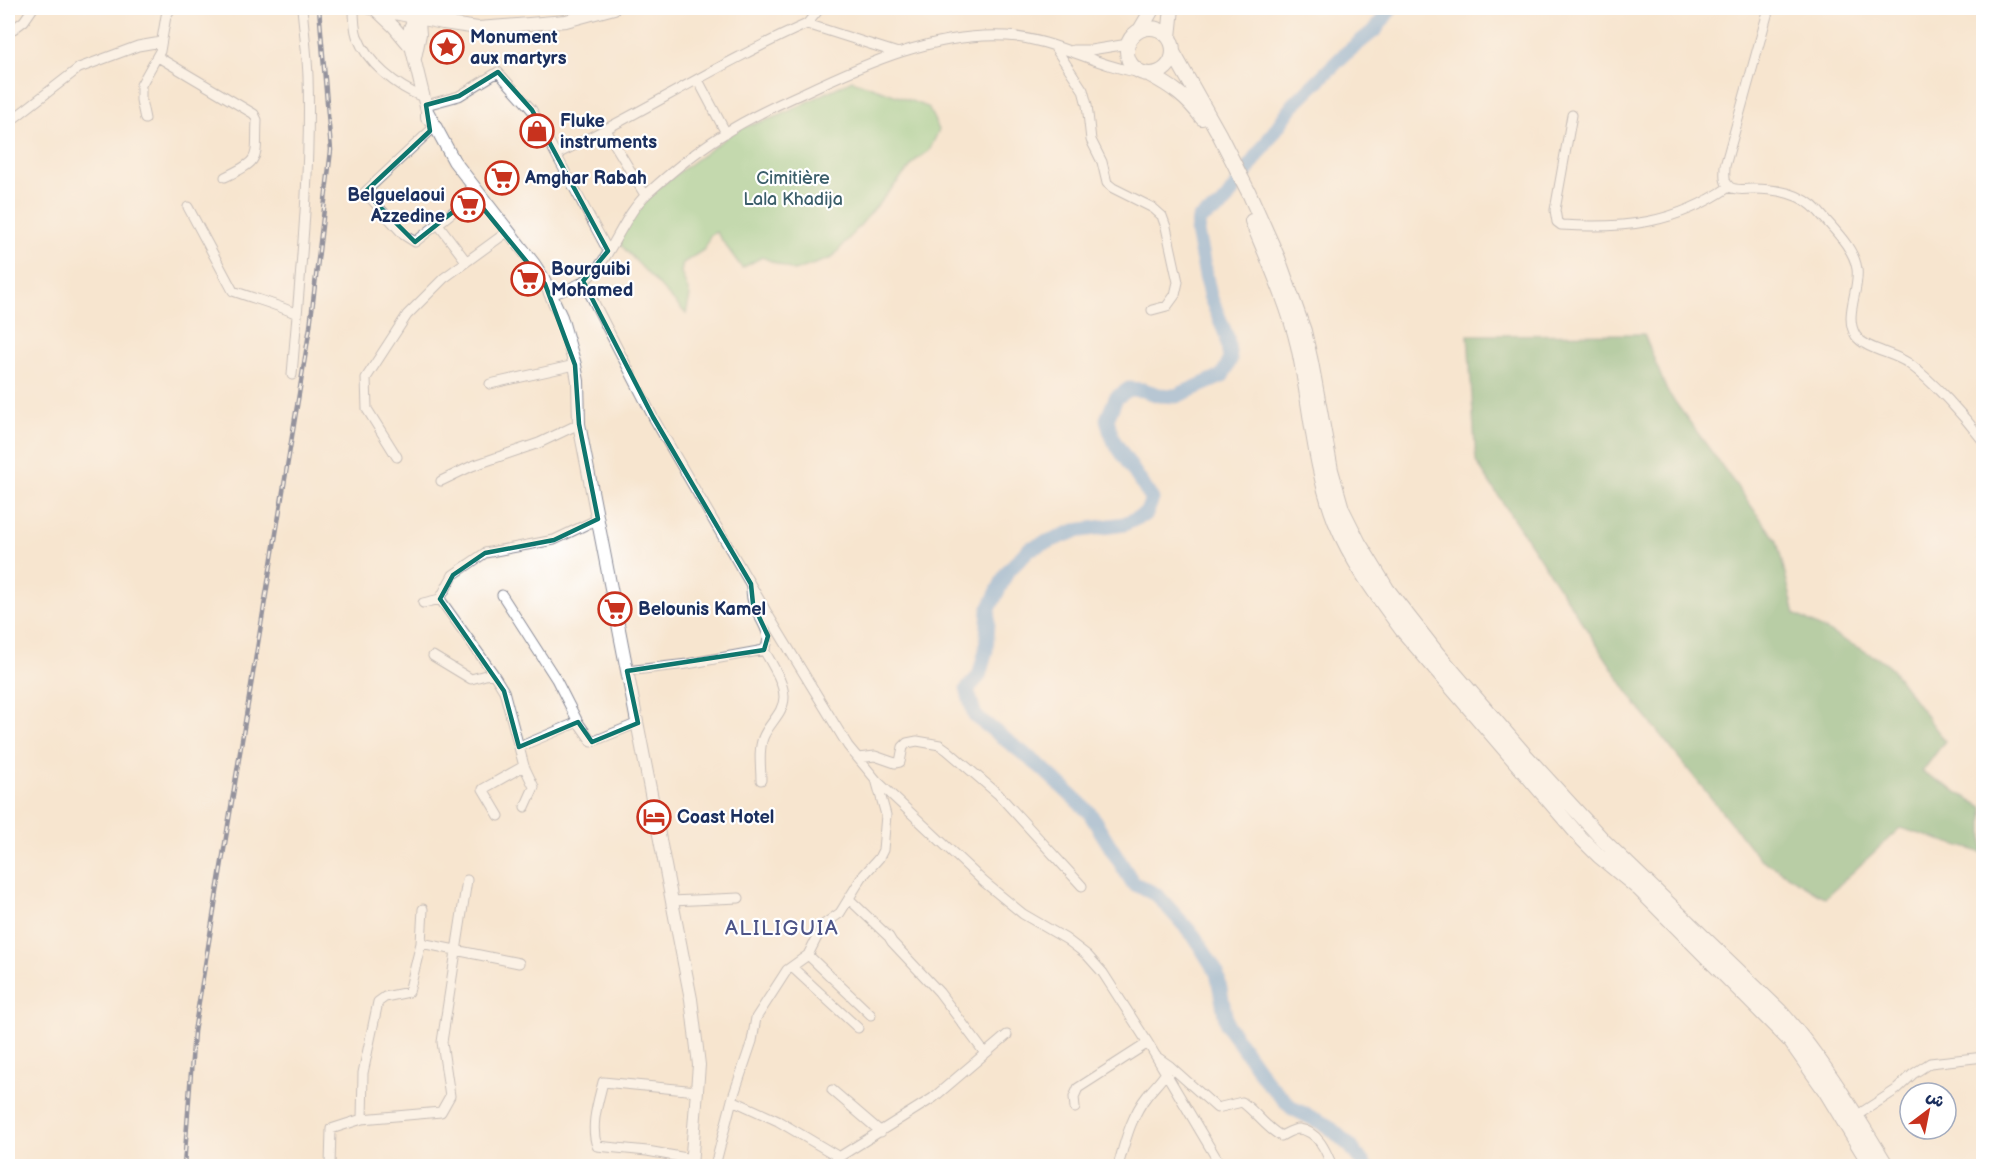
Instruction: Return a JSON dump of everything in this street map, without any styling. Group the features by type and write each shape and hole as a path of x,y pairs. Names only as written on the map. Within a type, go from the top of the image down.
{"highway":[{"path":"1140,30 1153,8"},
{"path":"1169,37 1172,8"},
{"path":"1235,173 1196,108 1176,90 1131,65 1126,51 1135,33 1156,28 1169,37 1174,54 1210,117 1245,195 1278,258 1301,322 1311,362 1331,470 1342,509 1387,590 1467,688 1604,840 1800,1033 1824,1065 1887,1167"},
{"path":"1146,74 1157,74 1168,67 1174,54"},
{"path":"1245,195 1294,333 1302,366 1317,465 1326,495 1343,539 1367,581 1402,630 1580,837 1639,889 1790,1041 1826,1092 1871,1167"}],"main road":[{"path":"372,8 394,27 413,53"},
{"path":"372,8 417,15 448,16 489,26 520,26 566,21 614,8"},
{"path":"405,8 417,15"},
{"path":"413,53 420,34 417,15"},
{"path":"417,15 409,33 431,130 446,160 502,235 548,290"},
{"path":"420,34 448,16"},
{"path":"425,104 454,161 534,264 564,326 575,365 578,381 579,424 692,999 699,1065 692,1163"}],"street":[{"path":"8,33 24,21 33,8"},
{"path":"145,119 141,85 147,71 158,57 166,16 171,8"},
{"path":"292,375 304,223 308,131 308,76 302,8"},
{"path":"354,8 358,39 371,58 425,104 459,96 498,72 532,110 608,251"},
{"path":"557,154 606,130 764,43 807,24 820,8"},
{"path":"1769,8 1725,166 1725,180 1729,187 1737,190 1775,190 1790,193 1815,208 1838,235 1857,266 1858,278 1851,315 1856,336 1864,343 1895,355 1917,370 1983,442"},
{"path":"807,24 898,53"},
{"path":"548,290 583,281 608,251 623,224 645,195 726,132 749,118 843,74 898,53 930,44 1006,36 1032,39 1089,59 1146,74"},
{"path":"8,123 79,68 138,45 161,42"},
{"path":"1067,50 1091,50 1128,44"},
{"path":"1054,46 1083,90 1091,140 1102,162 1107,183 1153,208 1164,221 1178,289 1167,306 1152,310"},
{"path":"158,57 254,114 257,120 255,159 248,166 225,177"},
{"path":"699,80 726,132"},
{"path":"1572,115 1555,210 1557,222 1561,225 1624,225 1661,220 1710,200 1729,187"},
{"path":"431,130 365,192 404,235 415,242 473,196"},
{"path":"606,130 645,195"},
{"path":"188,207 233,291 263,302 275,303 297,314"},
{"path":"438,224 466,261"},
{"path":"397,457 367,408 366,378 406,315 444,278 502,235"},
{"path":"583,281 653,417 848,746 877,781 984,882 1023,914 1066,939 1103,973 1148,1043 1221,1167"},
{"path":"490,384 575,365"},
{"path":"441,481 472,466 539,443 579,424"},
{"path":"423,603 440,599 453,575 485,553 554,540 598,519"},
{"path":"627,671 687,664 764,650 768,643 768,636 753,604 751,584"},
{"path":"502,595 556,679 578,722 592,742 638,723"},
{"path":"440,599 504,691 524,766 534,787 525,807"},
{"path":"762,780 763,738 782,707 784,699 783,690 764,650"},
{"path":"433,656 471,679 493,673"},
{"path":"519,747 578,722"},
{"path":"858,758 875,756 895,763 900,762 903,747 907,743 917,741 940,745 998,794 1082,886"},
{"path":"500,816 483,789 524,766"},
{"path":"715,1167 732,1100 752,1041 756,1018 788,970 808,955 823,925 840,913 862,877 879,858 886,815 877,781"},
{"path":"330,1167 330,1129 362,1119 441,1112 450,1096 442,1041 467,880"},
{"path":"671,901 739,898"},
{"path":"849,899 890,937 892,942 939,992 984,1052"},
{"path":"362,1119 363,1073 378,1002 385,997 409,992 421,943 423,909"},
{"path":"421,943 519,963"},
{"path":"808,955 871,1015"},
{"path":"793,968 858,1028"},
{"path":"828,1167 839,1157 933,1098 984,1052 1008,1035"},
{"path":"1075,1108 1074,1097 1078,1088 1148,1043"},
{"path":"1156,1057 1170,1066 1217,1108 1242,1102 1281,1136 1297,1129 1310,1132 1322,1144 1332,1167"},
{"path":"1856,1116 1896,1090 1913,1074 1930,1063 1983,1057"},
{"path":"1118,1167 1128,1130 1146,1097 1158,1086 1165,1074"},
{"path":"692,1163 647,1151 597,1146 595,1117 603,1082 697,1091"},
{"path":"832,1090 880,1132"},
{"path":"732,1100 778,1121 839,1157"}],"highlighted area":[{"path":"498,72 532,110 608,251 583,281 653,417 751,584 753,604 768,636 764,650 627,671 638,723 592,742 578,722 519,747 504,691 440,599 453,575 485,553 554,540 598,519 579,424 575,365 545,284 473,196 415,242 365,192 430,131 426,105 459,96"}],"green space":[{"name":"Cimitière Lala Khadija","path":"852,80 928,107 939,130 929,151 917,159 832,258 794,271 762,257 742,268 716,232 710,235 705,249 683,263 681,272 690,296 686,314 617,241 629,220 656,189 738,129 779,116"},
{"path":"1644,334 1667,391 1777,541 1795,614 1887,663 1945,741 1922,772 1983,807 1983,853 1900,828 1825,898 1759,858 1638,707 1476,462 1468,335"}],"waterway":[{"path":"1365,1166 1351,1147 1328,1126 1292,1108 1267,1082 1227,1025 1217,973 1194,936 1157,895 1133,883 1089,812 1041,767 975,716 967,689 979,676 986,650 989,609 1007,572 1029,549 1075,531 1124,524 1146,514 1152,499 1112,438 1107,419 1116,398 1129,389 1176,396 1222,376 1230,360 1227,337 1210,296 1197,232 1199,219 1222,206 1293,105 1345,54 1376,29 1391,8"}],"railway":[{"path":"184,1166 194,1032 310,327 331,150 319,8"}],"place":[{"name":"Monument aux martyrs","path":"447,47"},
{"name":"Fluke instruments","path":"537,131"},
{"name":"Amghar Rabah","path":"502,178"},
{"name":"Belguelaoui Azzedine","path":"468,205"},
{"name":"Bourguibi Mohamed","path":"528,279"},
{"name":"Belounis Kamel","path":"615,609"},
{"name":"Coast Hotel","path":"654,817"}],"district":[{"name":"ALILIGUIA","path":"782,928"}]}
